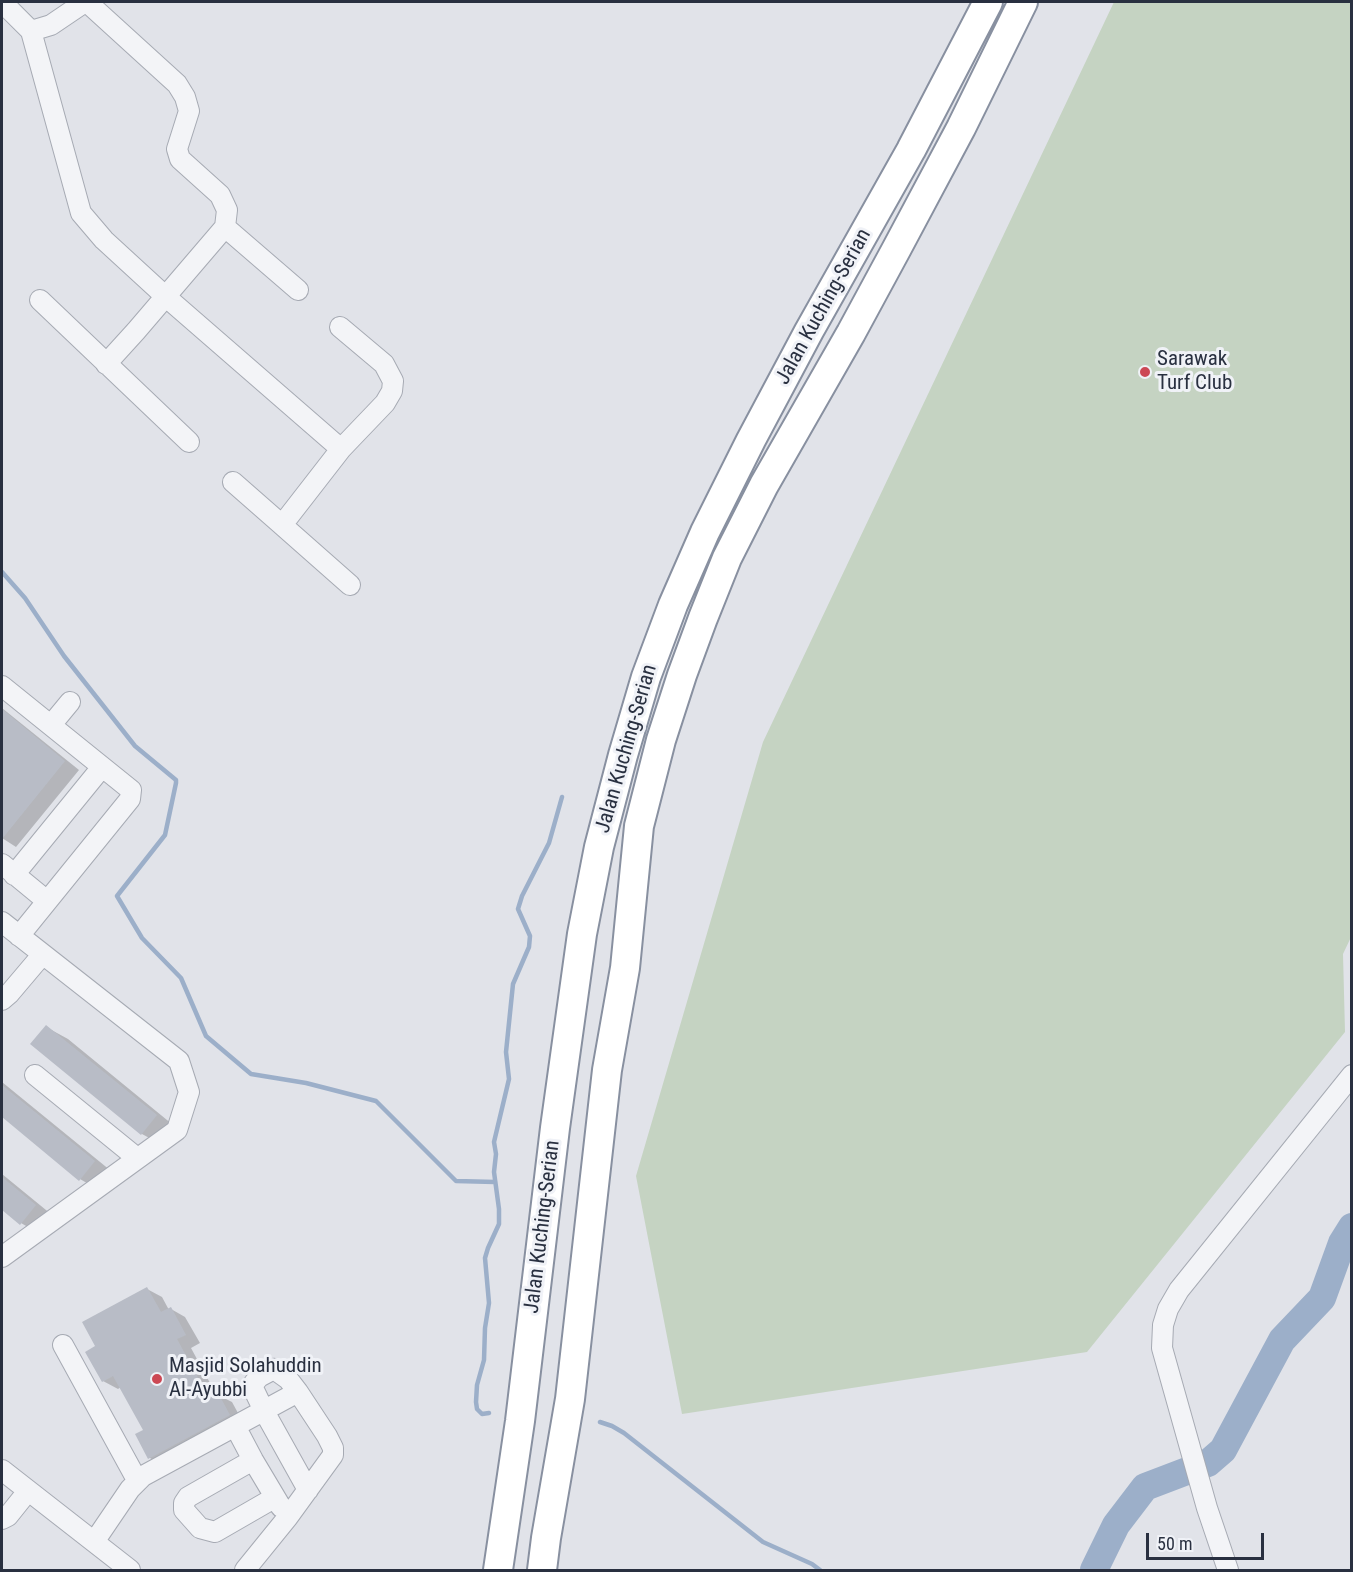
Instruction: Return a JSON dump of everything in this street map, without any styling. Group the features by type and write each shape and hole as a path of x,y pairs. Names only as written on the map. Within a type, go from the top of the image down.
{"highway":[{"name":"Jalan Kuching-Serian","path":"498,1570 520,1421 555,1128 582,934 599,847 646,677 673,605 705,532 751,440 809,331 911,150 988,2"},
{"name":"Jalan Kuching-Serian","path":"542,1570 570,1399 607,1070 625,968 639,826 661,740 690,652 728,558 764,485 851,333 961,128 1023,2"}],"street":[{"path":"2,2 31,31 81,213 104,240 165,296 341,449"},
{"path":"31,31 51,25 86,2 177,84 185,97 189,111 177,148 180,159 220,195 227,210 225,227 106,364"},
{"path":"225,227 298,290"},
{"path":"40,300 189,442"},
{"path":"282,525 341,449 385,403 392,392 393,381 384,364 340,327"},
{"path":"233,482 350,585"},
{"path":"2,686 131,790 130,799 20,936"},
{"path":"51,725 70,702"},
{"path":"47,901 8,869 102,767"},
{"path":"2,922 179,1061 189,1092 177,1130 2,1255"},
{"path":"2,1000 42,955"},
{"path":"35,1075 138,1158"},
{"path":"1228,1570 1207,1508 1162,1348 1163,1325 1168,1309 1179,1290 1352,1075"},
{"path":"63,1345 137,1480"},
{"path":"245,1570 288,1517 308,1490 330,1459 333,1452 327,1436 298,1392 288,1379 274,1369 259,1377 253,1388 308,1490"},
{"path":"94,1542 137,1480 298,1392"},
{"path":"235,1426 274,1498 288,1517"},
{"path":"253,1460 188,1497 184,1503 184,1510 200,1528 215,1532 274,1498"},
{"path":"2,1470 130,1570"},
{"path":"2,1519 8,1516 28,1491"}],"green space":[{"name":"Sarawak Turf Club","path":"1114,2 1351,2 1352,935 1343,954 1345,1032 1087,1352 682,1414 636,1176 763,742"}],"building":[{"path":"2,709 65,761 2,839"},
{"path":"46,1025 157,1115 141,1135 30,1044"},
{"path":"2,1085 95,1161 79,1181 2,1117"},
{"path":"2,1177 36,1205 20,1225 2,1210"},
{"name":"Masjid Solahuddin Al-Ayubbi","path":"147,1287 161,1312 171,1307 186,1335 177,1339 208,1396 217,1391 230,1415 148,1459 135,1434 143,1430 113,1376 102,1382 85,1352 95,1346 82,1322"}],"waterway":[{"path":"2,572 25,598 64,656 135,746 176,780 165,835 117,896 142,938 181,978 206,1036 251,1074 306,1083 376,1101 456,1181 495,1182"},
{"path":"489,1413 482,1414 477,1409 476,1402 477,1385 484,1360 485,1328 489,1303 485,1258 499,1224 494,1172 496,1154 494,1142 509,1079 506,1052 513,984 529,947 530,936 518,909 522,896 549,843 562,797"},
{"path":"1094,1570 1116,1525 1145,1487 1208,1463 1223,1450 1282,1340 1322,1298 1342,1243 1352,1227"},
{"path":"600,1422 624,1433 763,1542 812,1564 820,1570"}],"place":[{"name":"Sarawak Turf Club","path":"1145,372"},
{"name":"Masjid Solahuddin Al-Ayubbi","path":"157,1379"}]}
